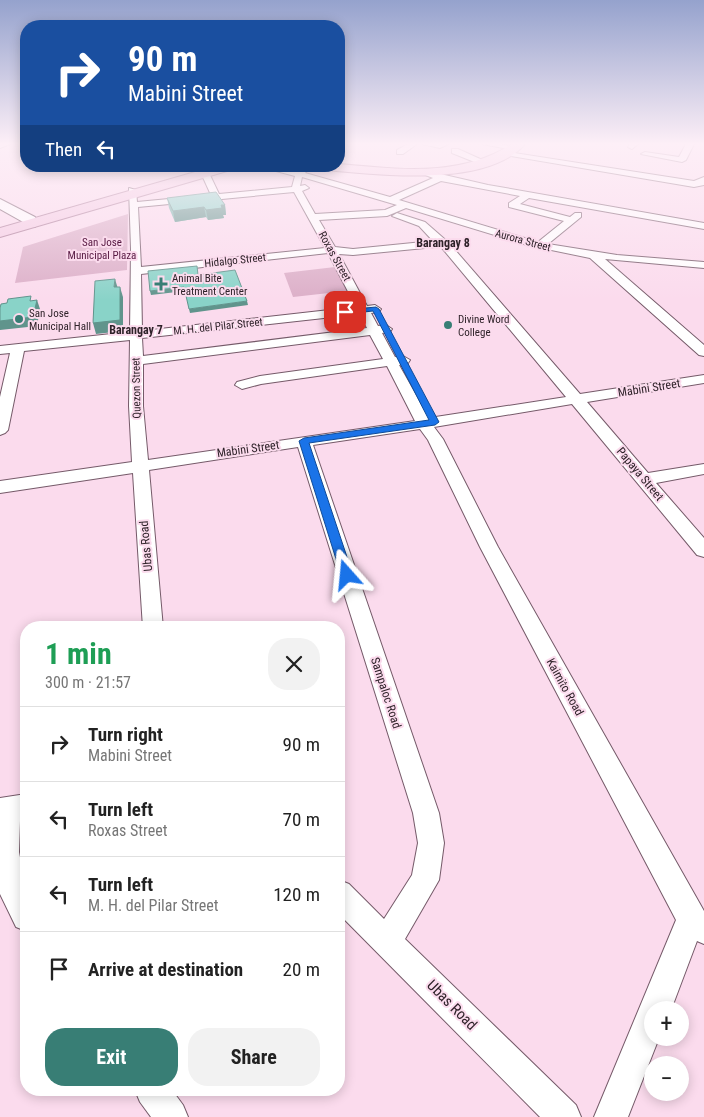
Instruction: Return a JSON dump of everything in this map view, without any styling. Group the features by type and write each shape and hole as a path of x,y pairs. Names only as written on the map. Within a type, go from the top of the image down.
{"main road":[{"path":"0,228 132,196"},
{"path":"0,233 30,222"}],"street":[{"name":"Quezon Street","path":"133,196 135,334 140,465"},
{"name":"Roxas Street","path":"309,196 317,216 381,330 431,428"},
{"name":"Aurora Street","path":"374,196 540,245 593,255 704,264"},
{"path":"390,201 401,196"},
{"path":"525,196 512,205 571,220"},
{"path":"533,196 704,226"},
{"path":"0,203 30,222"},
{"path":"317,216 387,212 406,206"},
{"path":"540,245 589,206"},
{"path":"387,212 424,226 447,218"},
{"name":"Papaya Street","path":"424,226 442,244 447,246 704,550"},
{"name":"Hidalgo Street","path":"135,271 336,250 353,252 442,244"},
{"path":"593,255 704,352"},
{"name":"M. H. del Pilar Street","path":"0,350 370,310"},
{"path":"136,361 381,330"},
{"path":"0,430 18,348"},
{"path":"242,385 260,380 397,361"},
{"name":"Mabini Street","path":"0,487 304,441 431,428 576,398 704,379"},
{"name":"Kaimito Road","path":"431,428 489,547 698,924"},
{"name":"Sampaloc Road","path":"304,441 426,813 431,843 425,880 387,941"},
{"name":"Ubas Road","path":"140,465 152,621"},
{"path":"645,480 704,469"},
{"path":"11,810 4,835 8,876 20,908"},
{"name":"Ubas Road","path":"345,900 564,1117"},
{"path":"660,1001 698,924"},
{"path":"611,1117 644,1035"},
{"path":"156,1096 171,1117"}],"green space":[{"name":"San Jose Municipal Plaza","path":"128,214 127,270 15,283 23,247"},
{"path":"335,267 347,291 293,297 284,273"}],"building":[{"path":"219,196 225,205 221,205 222,208 206,210 204,207 173,211 167,198"},
{"path":"197,266 198,275 235,270 247,301 189,309 184,287 150,291 148,271"},
{"path":"115,279 114,287 120,287 120,320 93,323 95,281"},
{"path":"31,296 30,301 37,300 33,317 0,321 1,304 7,303 8,299"}],"place":[{"name":"Animal Bite Treatment Center","path":"161,284"},
{"name":"San Jose Municipal Hall","path":"19,319"},
{"name":"Divine Word College","path":"448,325"}],"district":[{"name":"Barangay 8","path":"443,243"},
{"name":"Barangay 7","path":"136,330"}],"route":[{"path":"345,312 376,309 435,422 304,441 347,575"}]}
